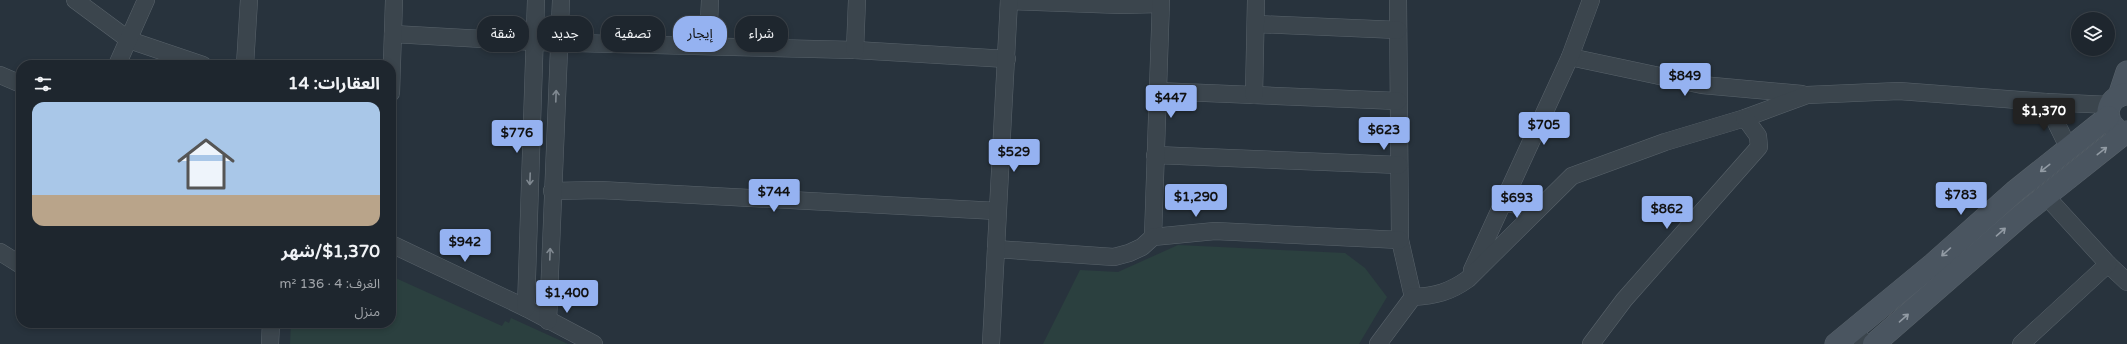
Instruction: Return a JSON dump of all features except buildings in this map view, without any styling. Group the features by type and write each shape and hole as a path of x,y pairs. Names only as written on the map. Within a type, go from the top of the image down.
{"street":[{"path":"75,0 129,40 188,60"},
{"path":"119,60 146,0"},
{"path":"245,60 249,0"},
{"path":"392,60 394,0"},
{"path":"526,308 536,0"},
{"path":"560,16 561,0"},
{"path":"709,16 710,0"},
{"path":"855,50 857,0"},
{"path":"1254,95 1256,0"},
{"path":"1381,343 1413,297 1400,240 1398,0"},
{"path":"1468,279 1502,202 1570,57 1591,0"},
{"path":"991,344 1009,1 1161,2 1153,237"},
{"path":"1256,24 1398,30"},
{"path":"393,34 535,42"},
{"path":"593,43 673,44"},
{"path":"727,46 855,50 1007,59"},
{"path":"548,321 559,52"},
{"path":"1570,57 1702,86 1807,95 1899,91 2046,102 2116,103"},
{"path":"2126,132 2114,128 2116,103 2127,72"},
{"path":"0,75 16,82"},
{"path":"1157,91 1398,101"},
{"path":"1413,297 1434,296 1453,290 1468,279 1572,176 1666,142 1744,118 1807,95"},
{"path":"2046,102 2069,149"},
{"path":"1836,344 1860,337 1933,264 2014,192 2069,149 2116,103"},
{"path":"1592,344 1624,300 1759,147 1758,136 1744,118"},
{"path":"1874,344 2045,195 2126,132"},
{"path":"1155,155 1399,165"},
{"path":"552,191 600,190 997,211"},
{"path":"2045,195 2108,264 2127,282"},
{"path":"1502,202 1537,209"},
{"path":"996,249 1114,256 1129,254 1153,237 1215,231 1400,240"},
{"path":"396,246 526,308 594,344"},
{"path":"0,252 16,262"},
{"path":"2021,344 2108,264"},
{"path":"270,344 271,328"}],"green space":[{"path":"1178,245 1345,253 1365,268 1387,297 1359,344 1043,344 1080,270 1118,272"},
{"path":"396,278 502,326 505,321 509,323 511,318 568,344 290,344 291,328 396,328"}]}
